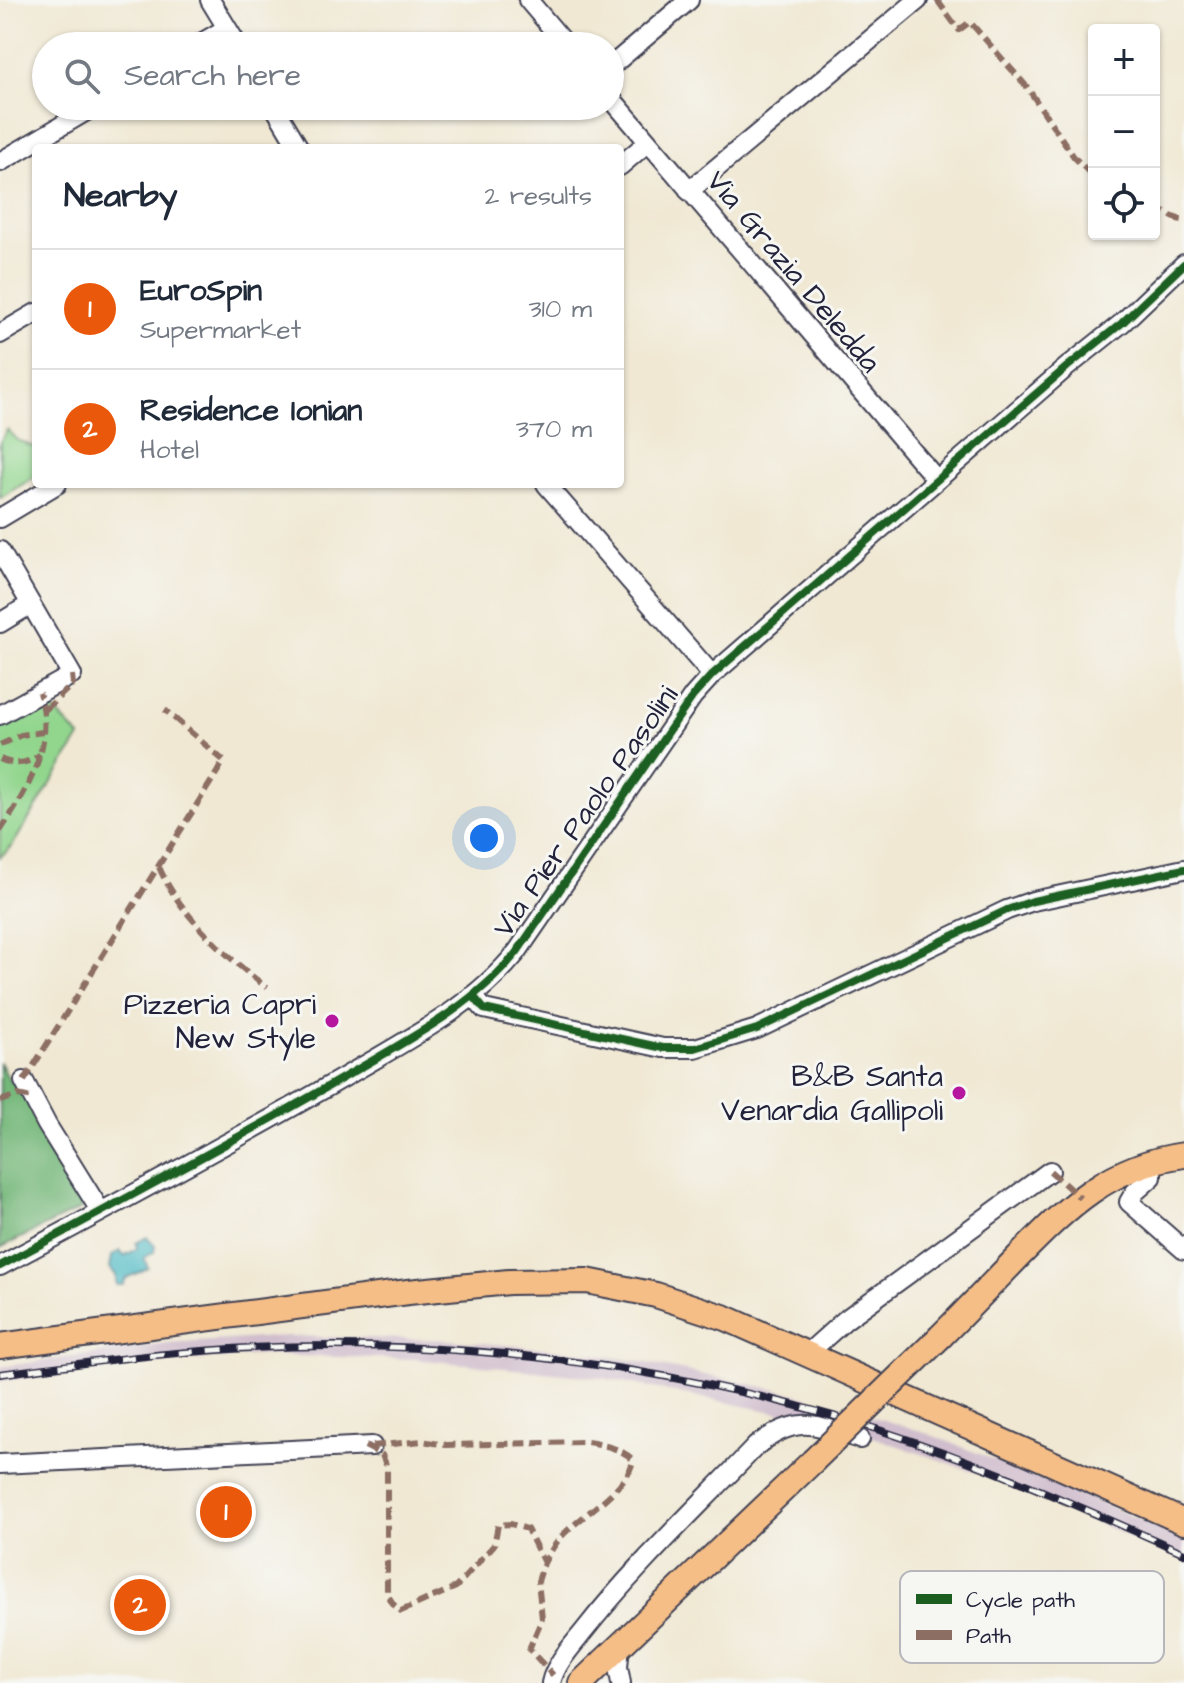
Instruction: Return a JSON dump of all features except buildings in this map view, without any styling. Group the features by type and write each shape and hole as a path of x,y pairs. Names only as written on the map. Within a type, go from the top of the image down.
{"main road":[{"path":"581,1683 813,1461 1080,1198 1105,1181 1152,1161 1184,1155"},
{"path":"0,1346 408,1292 509,1282 587,1281 656,1295 712,1313 1184,1522"}],"street":[{"path":"210,0 229,32"},
{"path":"528,0 555,32"},
{"path":"624,55 689,0"},
{"path":"689,191 918,0"},
{"path":"220,32 227,28"},
{"name":"Via Grazia Deledda","path":"624,114 937,480"},
{"path":"0,162 71,120"},
{"path":"282,120 297,144"},
{"path":"624,163 648,142"},
{"name":"Via Pier Paolo Pasolini","path":"0,1266 303,1101 474,997 517,952 693,696 712,675 1122,323 1184,264"},
{"path":"0,334 32,315"},
{"path":"0,518 50,488"},
{"path":"549,488 712,675"},
{"path":"0,551 72,675 0,715"},
{"path":"0,623 31,604"},
{"path":"474,997 484,1009 663,1048 695,1048 757,1029 1007,910 1033,901 1184,869"},
{"path":"24,1081 47,1125 101,1212"},
{"path":"1152,1161 1152,1177 1129,1202 1184,1250"},
{"path":"806,1355 845,1320 1050,1171"},
{"path":"551,1683 574,1644 607,1602 756,1446 774,1433 799,1423 822,1426 860,1439"},
{"path":"0,1464 372,1446"},
{"path":"620,1644 618,1667 621,1683"}],"shaded area":[{"path":"288,1336 449,1340 571,1351 637,1361 792,1393 921,1431 1071,1490 1184,1539 1184,1560 997,1480 835,1424 603,1378 415,1359 264,1355 0,1381 0,1367 167,1344"}],"green space":[{"path":"7,430 19,441 32,446 32,478 0,498 0,442"},
{"path":"36,703 39,710 49,705 80,737 12,846 0,857 0,722"},
{"path":"0,1062 9,1080 21,1089 89,1205 0,1248"}],"water":[{"path":"147,1237 155,1245 154,1252 144,1258 148,1268 126,1278 123,1285 116,1285 116,1275 110,1268 112,1256 120,1251 124,1256 137,1249 136,1243"}],"railway":[{"path":"0,1374 187,1352 323,1346 472,1351 620,1369 765,1398 882,1431 1013,1479 1184,1553"}],"marked path":[{"path":"937,0 959,30 970,22 1027,87 1074,157 1088,171"},
{"path":"1160,210 1184,220"},
{"path":"45,710 73,684 72,675"},
{"path":"0,831 29,783 42,747 44,711 39,693"},
{"path":"24,1081 224,761 165,710"},
{"path":"0,745 21,735 43,732"},
{"path":"0,759 21,763 40,754"},
{"path":"159,867 192,919 267,988"},
{"path":"0,1101 18,1095 32,1098"},
{"path":"1050,1171 1080,1198"},
{"path":"372,1446 422,1441 446,1445 587,1442 629,1456 633,1460 623,1481 561,1537 544,1563"},
{"path":"365,1446 382,1455 387,1467 387,1594 394,1605 401,1611 456,1587 494,1545 498,1525 511,1524 527,1529 544,1563 538,1581 542,1619 529,1649 553,1675"}],"cycle path":[{"path":"0,1266 341,1079 412,1038 479,991 517,952 693,696 712,675 1067,367 1122,323 1184,264"},
{"path":"474,997 484,1009 663,1048 695,1048 757,1029 1007,910 1033,901 1184,869"}],"place":[{"name":"Pizzeria Capri New Style","path":"332,1021"},
{"name":"B&B Santa Venardia Gallipoli","path":"959,1093"},
{"name":"EuroSpin","path":"226,1512"},
{"name":"Residence Ionian","path":"140,1605"}]}
